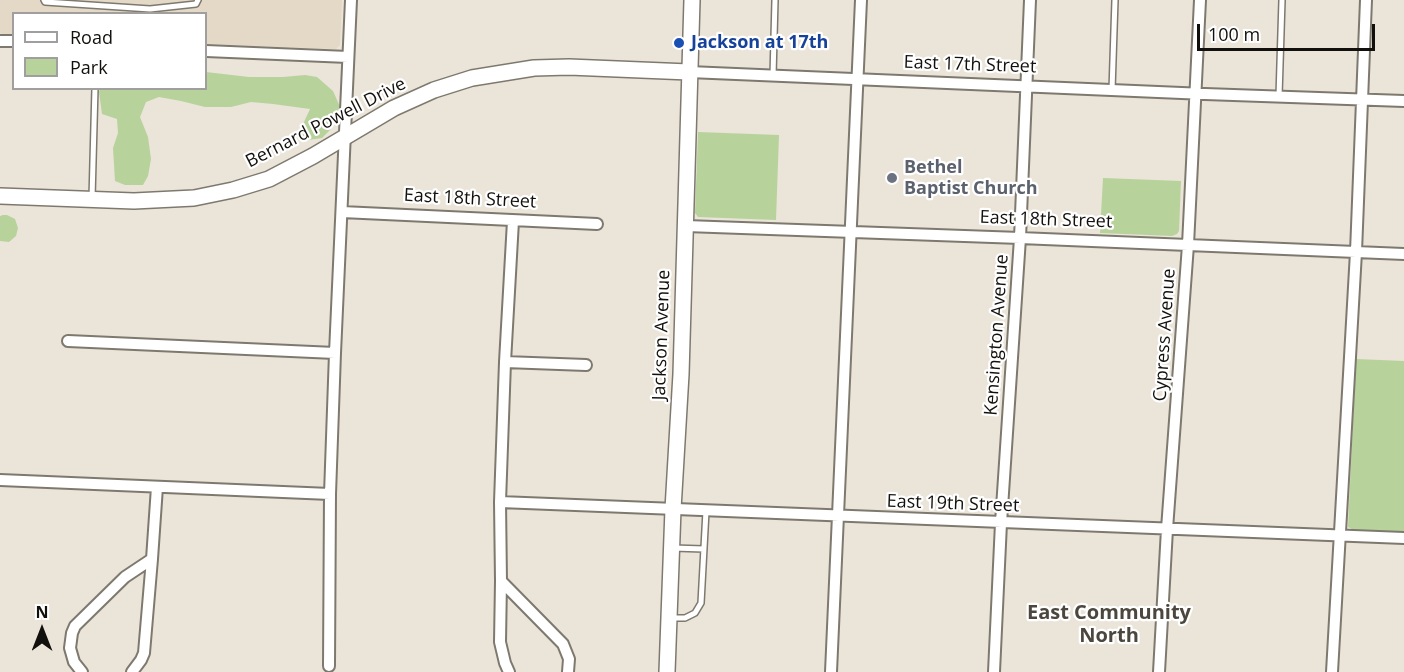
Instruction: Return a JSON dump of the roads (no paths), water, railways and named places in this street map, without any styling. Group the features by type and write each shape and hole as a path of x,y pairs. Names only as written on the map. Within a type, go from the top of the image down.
{"street":[{"path":"328,666 330,494 351,0"},
{"name":"Jackson Avenue","path":"667,672 671,548 681,374 692,0"},
{"path":"831,672 861,0"},
{"name":"Kensington Avenue","path":"994,672 1001,523 1020,238 1030,0"},
{"name":"Cypress Avenue","path":"1159,672 1188,245 1200,0"},
{"path":"1332,672 1356,252 1366,0"},
{"path":"207,51 348,57"},
{"name":"East 17th Street","path":"534,68 569,67 1404,101"},
{"name":"Bernard Powell Drive","path":"92,200 134,201 194,198 233,190 269,178 313,156 394,108 434,90 472,78 534,68"},
{"path":"0,196 92,200"},
{"name":"East 18th Street","path":"342,212 597,224"},
{"path":"509,672 500,642 500,502 513,221"},
{"name":"East 18th Street","path":"686,226 1404,254"},
{"path":"68,342 335,353"},
{"path":"506,362 586,365"},
{"path":"0,480 330,494"},
{"path":"132,672 144,653 157,487"},
{"name":"East 19th Street","path":"500,502 1404,538"},
{"path":"82,672 74,662 70,648 75,626 125,577 152,559"},
{"path":"501,581 563,644 569,659 568,672"}],"lane":[{"path":"44,0 45,2 150,9 196,4 198,0"},
{"path":"773,76 775,0"},
{"path":"1112,90 1115,0"},
{"path":"1280,96 1282,0"},
{"path":"92,200 95,90"},
{"path":"669,618 685,618 695,613 701,603 706,511"},
{"path":"671,548 704,549"}],"place":[{"name":"Jackson at 17th","path":"679,43"},
{"name":"Bethel Baptist Church","path":"892,178"}],"district":[{"name":"East Community North","path":"1109,624"}]}
